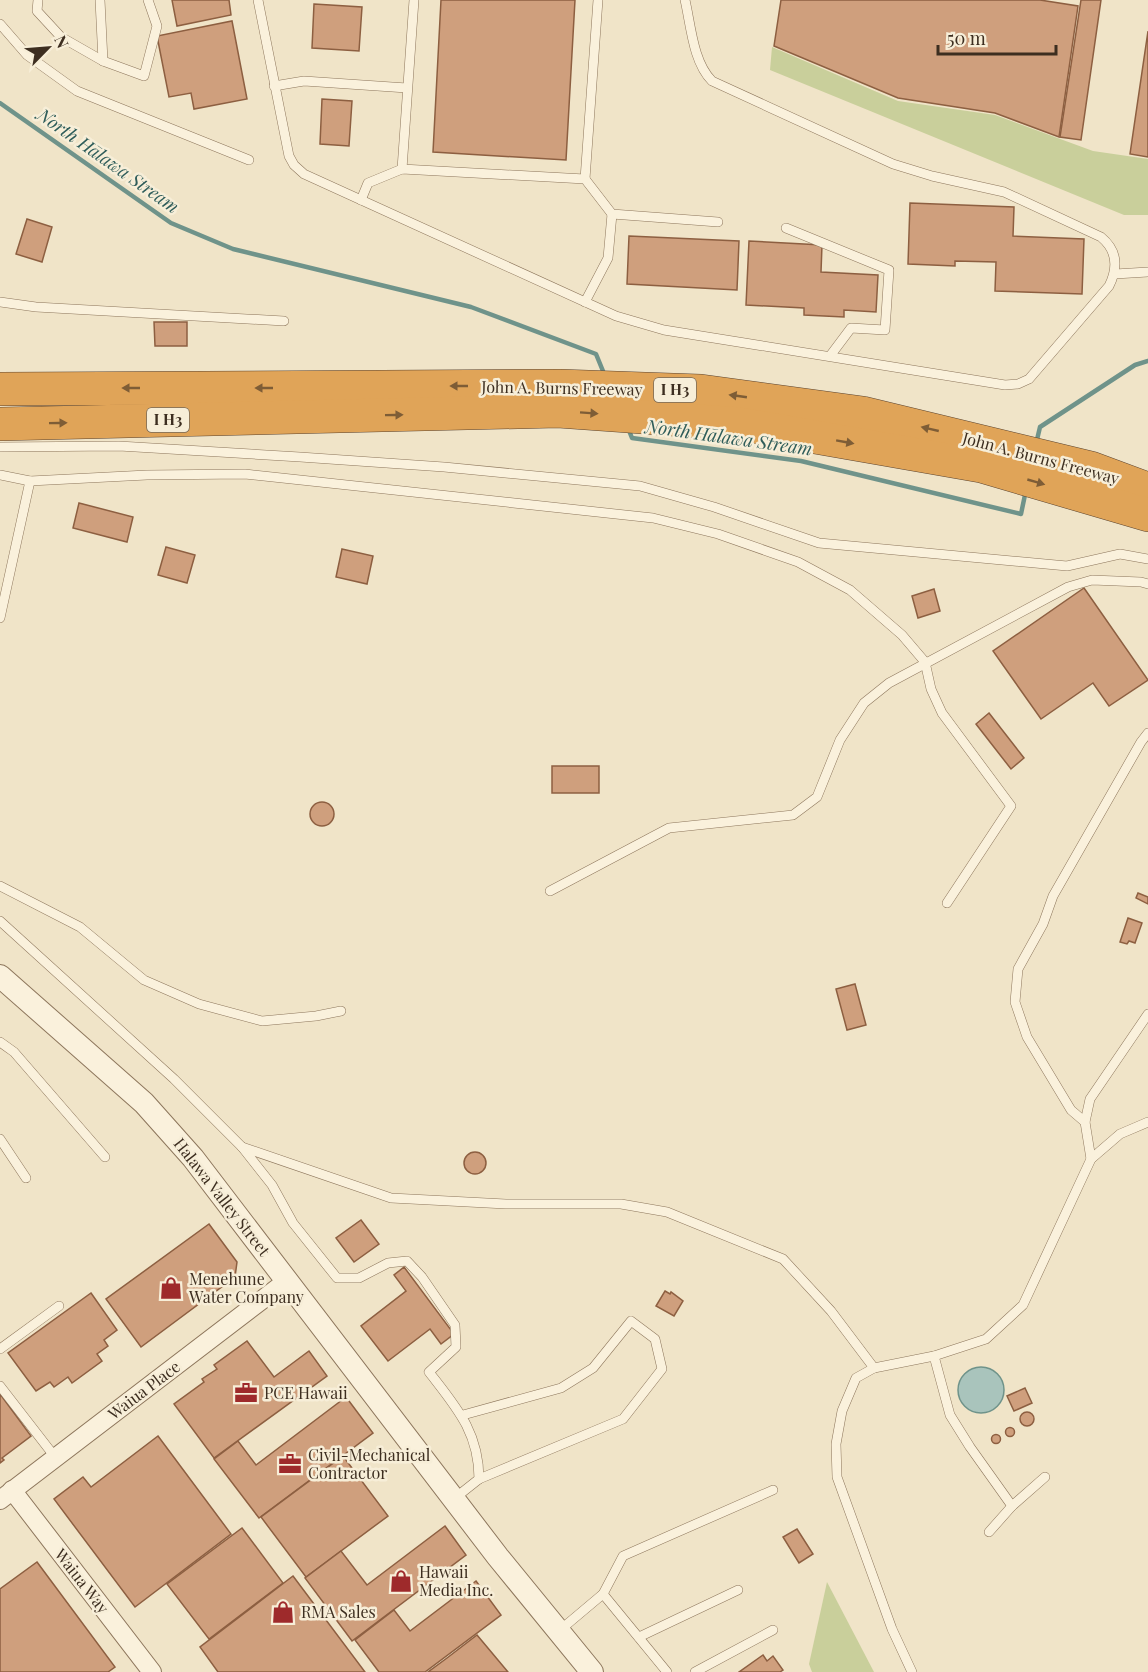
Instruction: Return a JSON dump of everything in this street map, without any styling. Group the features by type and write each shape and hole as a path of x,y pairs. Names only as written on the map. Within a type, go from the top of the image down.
{"highway":[{"name":"John A. Burns Freeway","path":"0,389 560,386 701,390 863,413 1091,468 1148,489"},
{"name":"John A. Burns Freeway","path":"0,424 558,411 740,424 981,466 1148,515"}],"street":[{"name":"Halawa Valley Street","path":"0,976 144,1103 194,1158 498,1557 592,1672"},
{"name":"Waiua Place","path":"6,1495 288,1280"},
{"name":"Waiua Way","path":"6,1495 152,1672"}],"lane":[{"path":"38,0 37,10 61,37 103,61 144,76 157,26 148,0"},
{"path":"100,0 103,61"},
{"path":"258,0 289,156 294,165 304,174 616,316 664,330 1005,385 1018,384 1029,379 1109,286 1115,274 1116,260 1111,245 1031,203 1004,192 905,169 712,81 700,64 685,0"},
{"path":"402,170 414,0"},
{"path":"585,302 608,258 612,214 585,179 598,0"},
{"path":"0,24 27,55 77,92 249,160"},
{"path":"274,86 304,81 407,88"},
{"path":"361,200 368,183 402,170 585,179"},
{"path":"612,214 718,222"},
{"path":"786,228 889,270 885,330 851,328 830,356"},
{"path":"1115,274 1148,272"},
{"path":"0,302 36,307 284,321"},
{"path":"0,447 142,447 444,467 640,486 714,507 819,543 1067,566 1120,554 1148,559"},
{"path":"0,475 30,481 147,475 245,474 653,518 718,534 798,562 850,590 902,635 925,663 931,689 942,712 1011,806 948,903"},
{"path":"0,618 30,481"},
{"path":"550,891 669,828 794,815 817,797 840,740 864,703 889,683 1068,586 1092,580 1148,584"},
{"path":"1085,1122 1071,1110 1027,1038 1015,1002 1018,969 1043,924 1053,896 1148,733"},
{"path":"0,886 80,927 144,980 199,1004 262,1021 316,1016 341,1011"},
{"path":"0,921 174,1080 242,1147 272,1185 293,1223 337,1278 360,1278 388,1263 407,1261 422,1277 456,1325 456,1347 429,1372 463,1415 479,1458 479,1479"},
{"path":"1091,1159 1085,1122 1090,1099 1148,1014"},
{"path":"0,1042 14,1052 105,1157"},
{"path":"912,1672 892,1629 837,1477 836,1444 842,1411 856,1378 873,1368 934,1356 986,1339 1023,1305 1091,1159 1120,1134 1148,1122"},
{"path":"0,1139 26,1178"},
{"path":"242,1147 391,1198 506,1204 621,1204 667,1212 783,1259 831,1311 873,1368"},
{"path":"0,1349 59,1306"},
{"path":"454,1499 479,1479 623,1419 662,1369 656,1339 631,1320 593,1368 561,1388 463,1415"},
{"path":"934,1356 950,1414 970,1447 1012,1506"},
{"path":"0,1386 55,1457"},
{"path":"989,1532 1012,1506 1045,1478"},
{"path":"559,1631 603,1594 622,1556 773,1490"},
{"path":"639,1637 738,1590"},
{"path":"603,1594 667,1672"},
{"path":"694,1672 773,1630"}],"green space":[{"path":"772,47 898,101 995,115 1093,151 1148,159 1148,215 1124,215 770,70"},
{"path":"827,1582 874,1672 812,1672 809,1664"}],"water":[{"path":"981,1367 997,1374 1004,1390 997,1406 981,1413 965,1406 958,1390 965,1374"}],"building":[{"path":"172,0 229,0 231,15 177,26"},
{"path":"441,0 575,0 566,160 433,152"},
{"path":"781,0 1040,0 1078,6 1059,137 995,113 898,98 774,46"},
{"path":"1081,0 1101,0 1081,140 1060,137"},
{"path":"314,4 362,7 359,51 312,48"},
{"path":"232,21 247,99 194,109 191,93 169,97 157,36"},
{"path":"1148,31 1148,157 1130,154"},
{"path":"322,99 352,101 349,146 320,144"},
{"path":"910,203 1014,207 1013,236 1084,239 1082,294 995,291 996,262 955,261 955,266 908,264"},
{"path":"27,219 52,227 42,262 16,254"},
{"path":"629,236 739,241 737,290 627,284"},
{"path":"749,241 822,245 821,272 878,275 876,312 844,310 844,317 804,315 804,308 746,305"},
{"path":"154,322 187,322 187,346 155,346"},
{"path":"79,503 133,517 127,542 73,528"},
{"path":"166,547 195,555 187,583 158,575"},
{"path":"342,549 373,556 367,584 336,577"},
{"path":"1084,588 1148,680 1109,706 1093,683 1041,719 993,651"},
{"path":"934,589 940,611 918,618 912,596"},
{"path":"989,713 1024,758 1011,769 976,724"},
{"path":"552,766 599,766 599,793 552,793"},
{"path":"322,802 327,803 333,809 333,819 327,825 322,826 317,825 311,819 310,814 311,809 317,803"},
{"path":"1138,893 1148,897 1148,904 1136,898"},
{"path":"1128,918 1142,923 1135,943 1129,941 1127,944 1120,942"},
{"path":"855,984 866,1025 847,1030 836,989"},
{"path":"475,1152 483,1155 486,1163 483,1171 475,1174 467,1171 464,1163 467,1155"},
{"path":"361,1220 379,1244 354,1262 336,1238"},
{"name":"Menehune Water Company","path":"209,1224 237,1262 235,1277 141,1347 106,1299"},
{"path":"404,1267 454,1334 441,1344 430,1329 388,1361 361,1326 406,1291 394,1275"},
{"path":"665,1291 670,1294 671,1292 683,1301 674,1316 656,1306"},
{"path":"91,1293 117,1330 104,1340 108,1346 97,1354 102,1361 72,1383 68,1377 54,1387 50,1382 36,1391 8,1353"},
{"name":"PCE Hawaii","path":"247,1341 274,1377 309,1351 327,1376 214,1458 174,1404 204,1382 202,1379 217,1369 214,1365"},
{"path":"1025,1388 1032,1403 1014,1411 1007,1396"},
{"path":"0,1394 31,1436 2,1458 4,1460 0,1463"},
{"path":"346,1397 373,1433 259,1518 214,1459 238,1441 256,1465"},
{"path":"1024,1412 1030,1412 1034,1419 1030,1426 1024,1426 1020,1422 1020,1416"},
{"path":"1010,1428 1014,1432 1010,1436 1006,1432"},
{"path":"996,1435 1000,1439 996,1443 992,1439"},
{"path":"158,1436 231,1534 135,1607 54,1499 83,1477 91,1487"},
{"path":"343,1456 388,1516 306,1577 261,1517"},
{"name":"Hawaii Media Inc.","path":"445,1526 466,1555 352,1641 305,1578 341,1551 367,1585"},
{"path":"242,1528 283,1583 209,1639 167,1584"},
{"path":"797,1529 813,1554 799,1563 783,1537"},
{"path":"37,1562 115,1667 108,1672 0,1672 0,1589"},
{"name":"RMA Sales","path":"293,1576 365,1672 218,1672 200,1647"},
{"path":"476,1581 501,1615 425,1672 379,1672 355,1640 394,1610 410,1631"},
{"path":"477,1635 508,1672 428,1672 447,1658"},
{"path":"763,1655 767,1661 773,1656 783,1670 780,1672 739,1672"}],"waterway":[{"name":"North Hālawa Stream","path":"0,103 171,223 233,249 471,307 596,354 605,376"},
{"name":"North Hālawa Stream","path":"1036,444 1040,427 1135,365 1148,361"},
{"name":"North Hālawa Stream","path":"628,428 632,438 801,461 1021,514 1026,490"}],"place":[{"name":"Menehune Water Company","path":"171,1288"},
{"name":"PCE Hawaii","path":"246,1393"},
{"name":"Civil-Mechanical Contractor","path":"290,1464"},
{"name":"Hawaii Media Inc.","path":"401,1581"},
{"name":"RMA Sales","path":"283,1612"}]}
